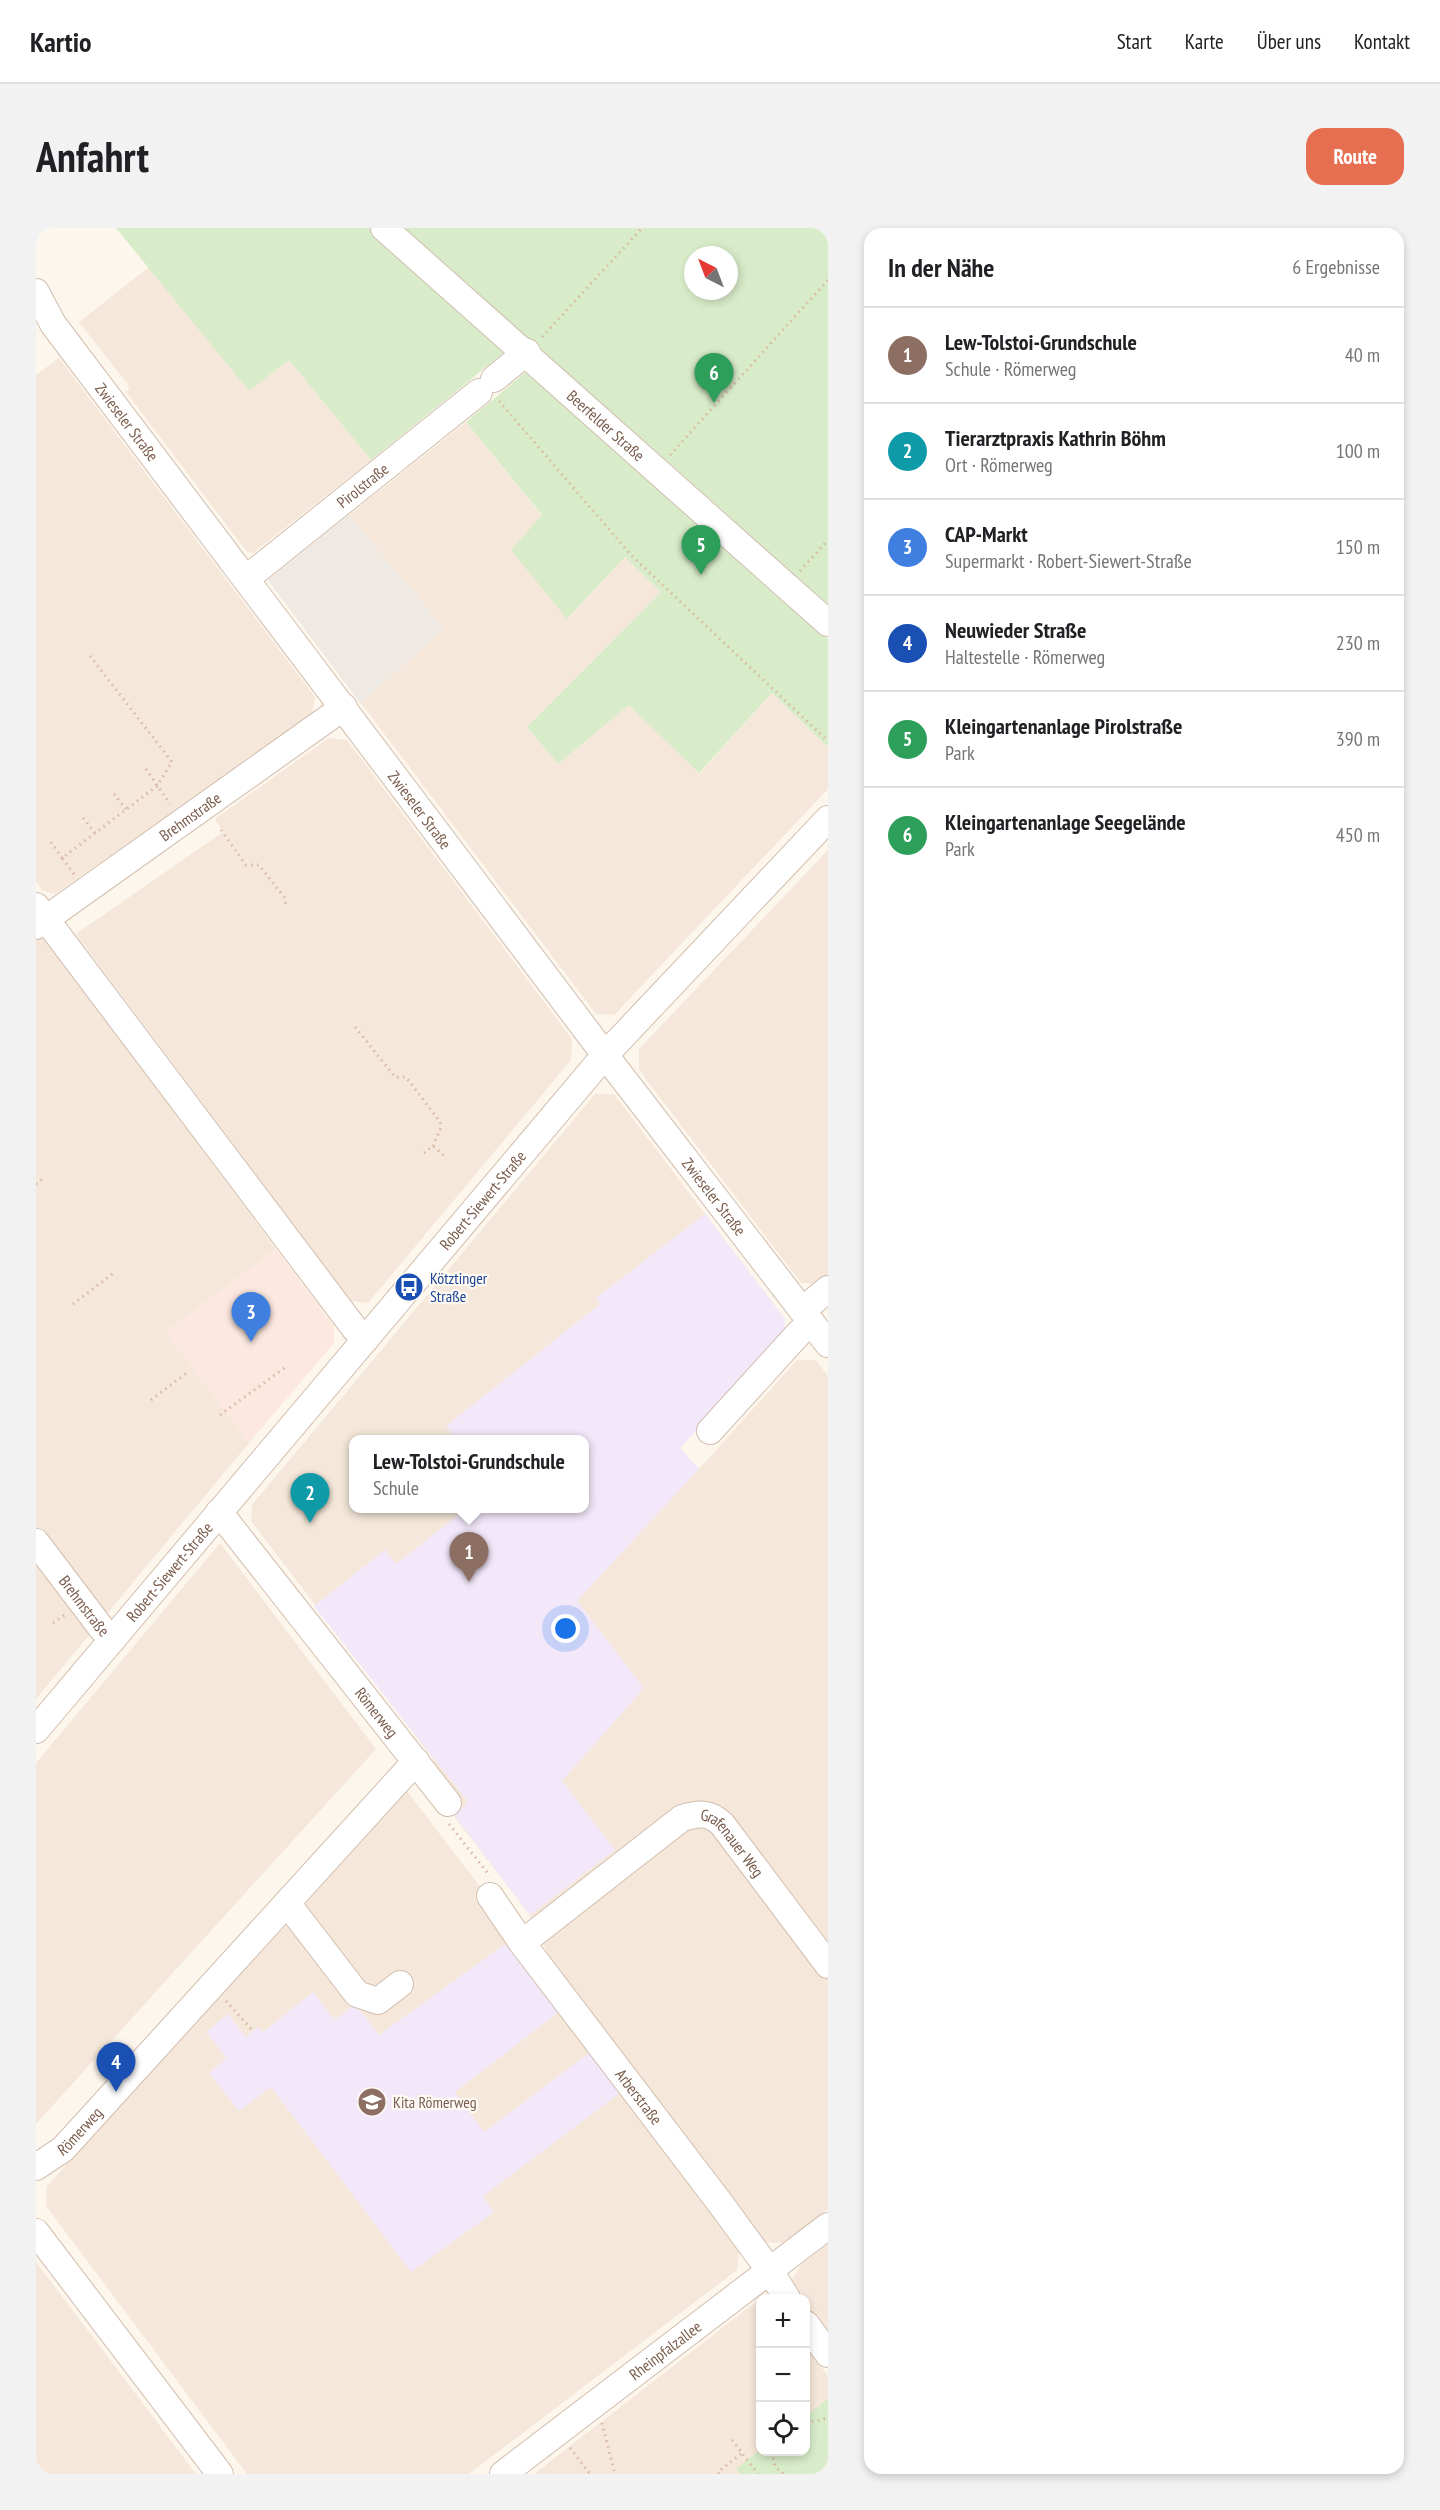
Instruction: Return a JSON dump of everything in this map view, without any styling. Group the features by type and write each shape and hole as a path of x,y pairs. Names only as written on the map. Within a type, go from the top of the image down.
{"street":[{"name":"Beerfelder Straße","path":"384,228 530,349 657,470 828,623"},
{"name":"Zwieseler Straße","path":"36,292 44,330 247,578 605,1055 828,1344"},
{"name":"Pirolstraße","path":"247,578 489,389 530,349"},
{"name":"Brehmstraße","path":"39,917 86,890 344,707"},
{"name":"Robert-Siewert-Straße","path":"36,1730 605,1055 828,819"},
{"path":"39,917 348,1320 366,1339"},
{"path":"710,1431 800,1332 808,1316 828,1289"},
{"name":"Römerweg","path":"36,2167 63,2150 416,1761 219,1512"},
{"name":"Brehmstraße","path":"36,1542 102,1629 113,1639"},
{"path":"416,1761 448,1803"},
{"name":"Grafenauer Weg","path":"522,1943 682,1818 703,1813 714,1817 722,1824 828,1965"},
{"name":"Arberstraße","path":"491,1887 522,1943 770,2271 784,2294"},
{"path":"287,1903 357,1994 378,2001 400,1984"},
{"name":"Rheinpfalzallee","path":"503,2474 828,2226"},
{"path":"36,2232 220,2474"},
{"path":"810,2329 828,2354"}],"path":[{"path":"530,349 642,228"},
{"path":"657,470 828,280"},
{"path":"489,389 631,555 828,741"},
{"path":"787,586 828,540"},
{"path":"62,858 157,786 172,762 90,656"},
{"path":"146,770 157,786"},
{"path":"114,794 126,810"},
{"path":"83,818 95,833"},
{"path":"221,830 246,865 259,865 284,897 286,906"},
{"path":"51,842 86,890"},
{"path":"355,1027 395,1077 405,1077 440,1122 441,1128 433,1146 424,1153"},
{"path":"433,1146 447,1158"},
{"path":"36,1184 45,1177"},
{"path":"74,1304 116,1272"},
{"path":"220,1415 287,1366"},
{"path":"151,1400 188,1372"},
{"path":"448,1803 442,1815 491,1887"},
{"path":"225,2000 252,2030"},
{"path":"597,2402 615,2474"},
{"path":"810,2422 828,2418"},
{"path":"732,2440 758,2474"},
{"path":"719,2474 718,2472 742,2453"},
{"path":"773,2456 774,2465 784,2474"},
{"path":"577,2458 590,2474"}],"shaded area":[{"path":"149,267 249,391 289,360 371,460 253,553 247,552 126,392 130,387 79,322"},
{"path":"59,358 315,697 312,716 55,894 43,891 36,882 36,375"},
{"path":"466,422 542,516 568,619 625,557 661,592 527,727 558,764 629,705 700,773 772,693 828,747 828,789 614,1015 596,1014 268,580"},
{"path":"349,515 444,628 361,704 268,580"},
{"path":"329,738 347,740 572,1039 571,1060 368,1303 351,1301 76,934 223,832 215,819"},
{"path":"828,850 828,1307 810,1283 801,1283 639,1070 639,1049"},
{"path":"36,927 276,1249 166,1332 249,1443 36,1699"},
{"path":"595,1094 614,1094 785,1319 680,1449 699,1469 797,1360 816,1360 828,1376 828,2209 783,2243 763,2242 550,1959 530,1915 422,1775 434,1760 251,1521 252,1505"},
{"path":"705,1214 785,1319 784,1336 680,1448 699,1469 577,1601 644,1688 562,1781 615,1850 530,1915 454,1815 468,1802 314,1606 385,1550 396,1564 461,1513 589,1513 589,1435 453,1435 446,1426 600,1304 596,1298"},
{"path":"276,1249 334,1326 334,1343 249,1443 166,1332"},
{"path":"220,1543 376,1749 36,2124 36,1763"},
{"path":"407,1791 484,1892 475,1899 739,2251 737,2270 469,2474 247,2474 46,2206 47,2186"},
{"name":"Kita Römerweg","path":"505,1944 559,2012 455,2092 484,2132 589,2053 620,2093 483,2196 494,2212 411,2272 271,2087 239,2111 209,2073 226,2058 206,2032 228,2014 246,2037 258,2027 263,2032 313,1992 335,2020 355,2004 379,2035"},
{"path":"828,2244 828,2350 810,2325 810,2294 792,2294 791,2281 801,2265"},
{"path":"36,2262 86,2328 196,2474 36,2474"},
{"path":"756,2302 756,2456 810,2456 810,2351 828,2376 828,2474 534,2474"}],"green space":[{"path":"116,228 373,228 507,350 371,460 289,360 249,391"},
{"path":"395,228 828,228 828,605 666,460"},
{"path":"533,366 828,639 828,747 772,693 699,773 629,705 558,764 527,727 661,592 625,557 567,619 511,550 542,515 466,422"},
{"path":"828,2399 828,2474 740,2474 736,2469 756,2453 756,2456 810,2456 810,2413"}],"place":[{"name":"Kleingartenanlage Seegelände","path":"714,403"},
{"name":"Kleingartenanlage Pirolstraße","path":"701,575"},
{"name":"Kötztinger Straße","path":"409,1287"},
{"name":"CAP-Markt","path":"251,1342"},
{"name":"Tierarztpraxis Kathrin Böhm","path":"310,1523"},
{"name":"Lew-Tolstoi-Grundschule","path":"469,1582"},
{"name":"Neuwieder Straße","path":"116,2092"},
{"name":"Kita Römerweg","path":"372,2102"}]}
